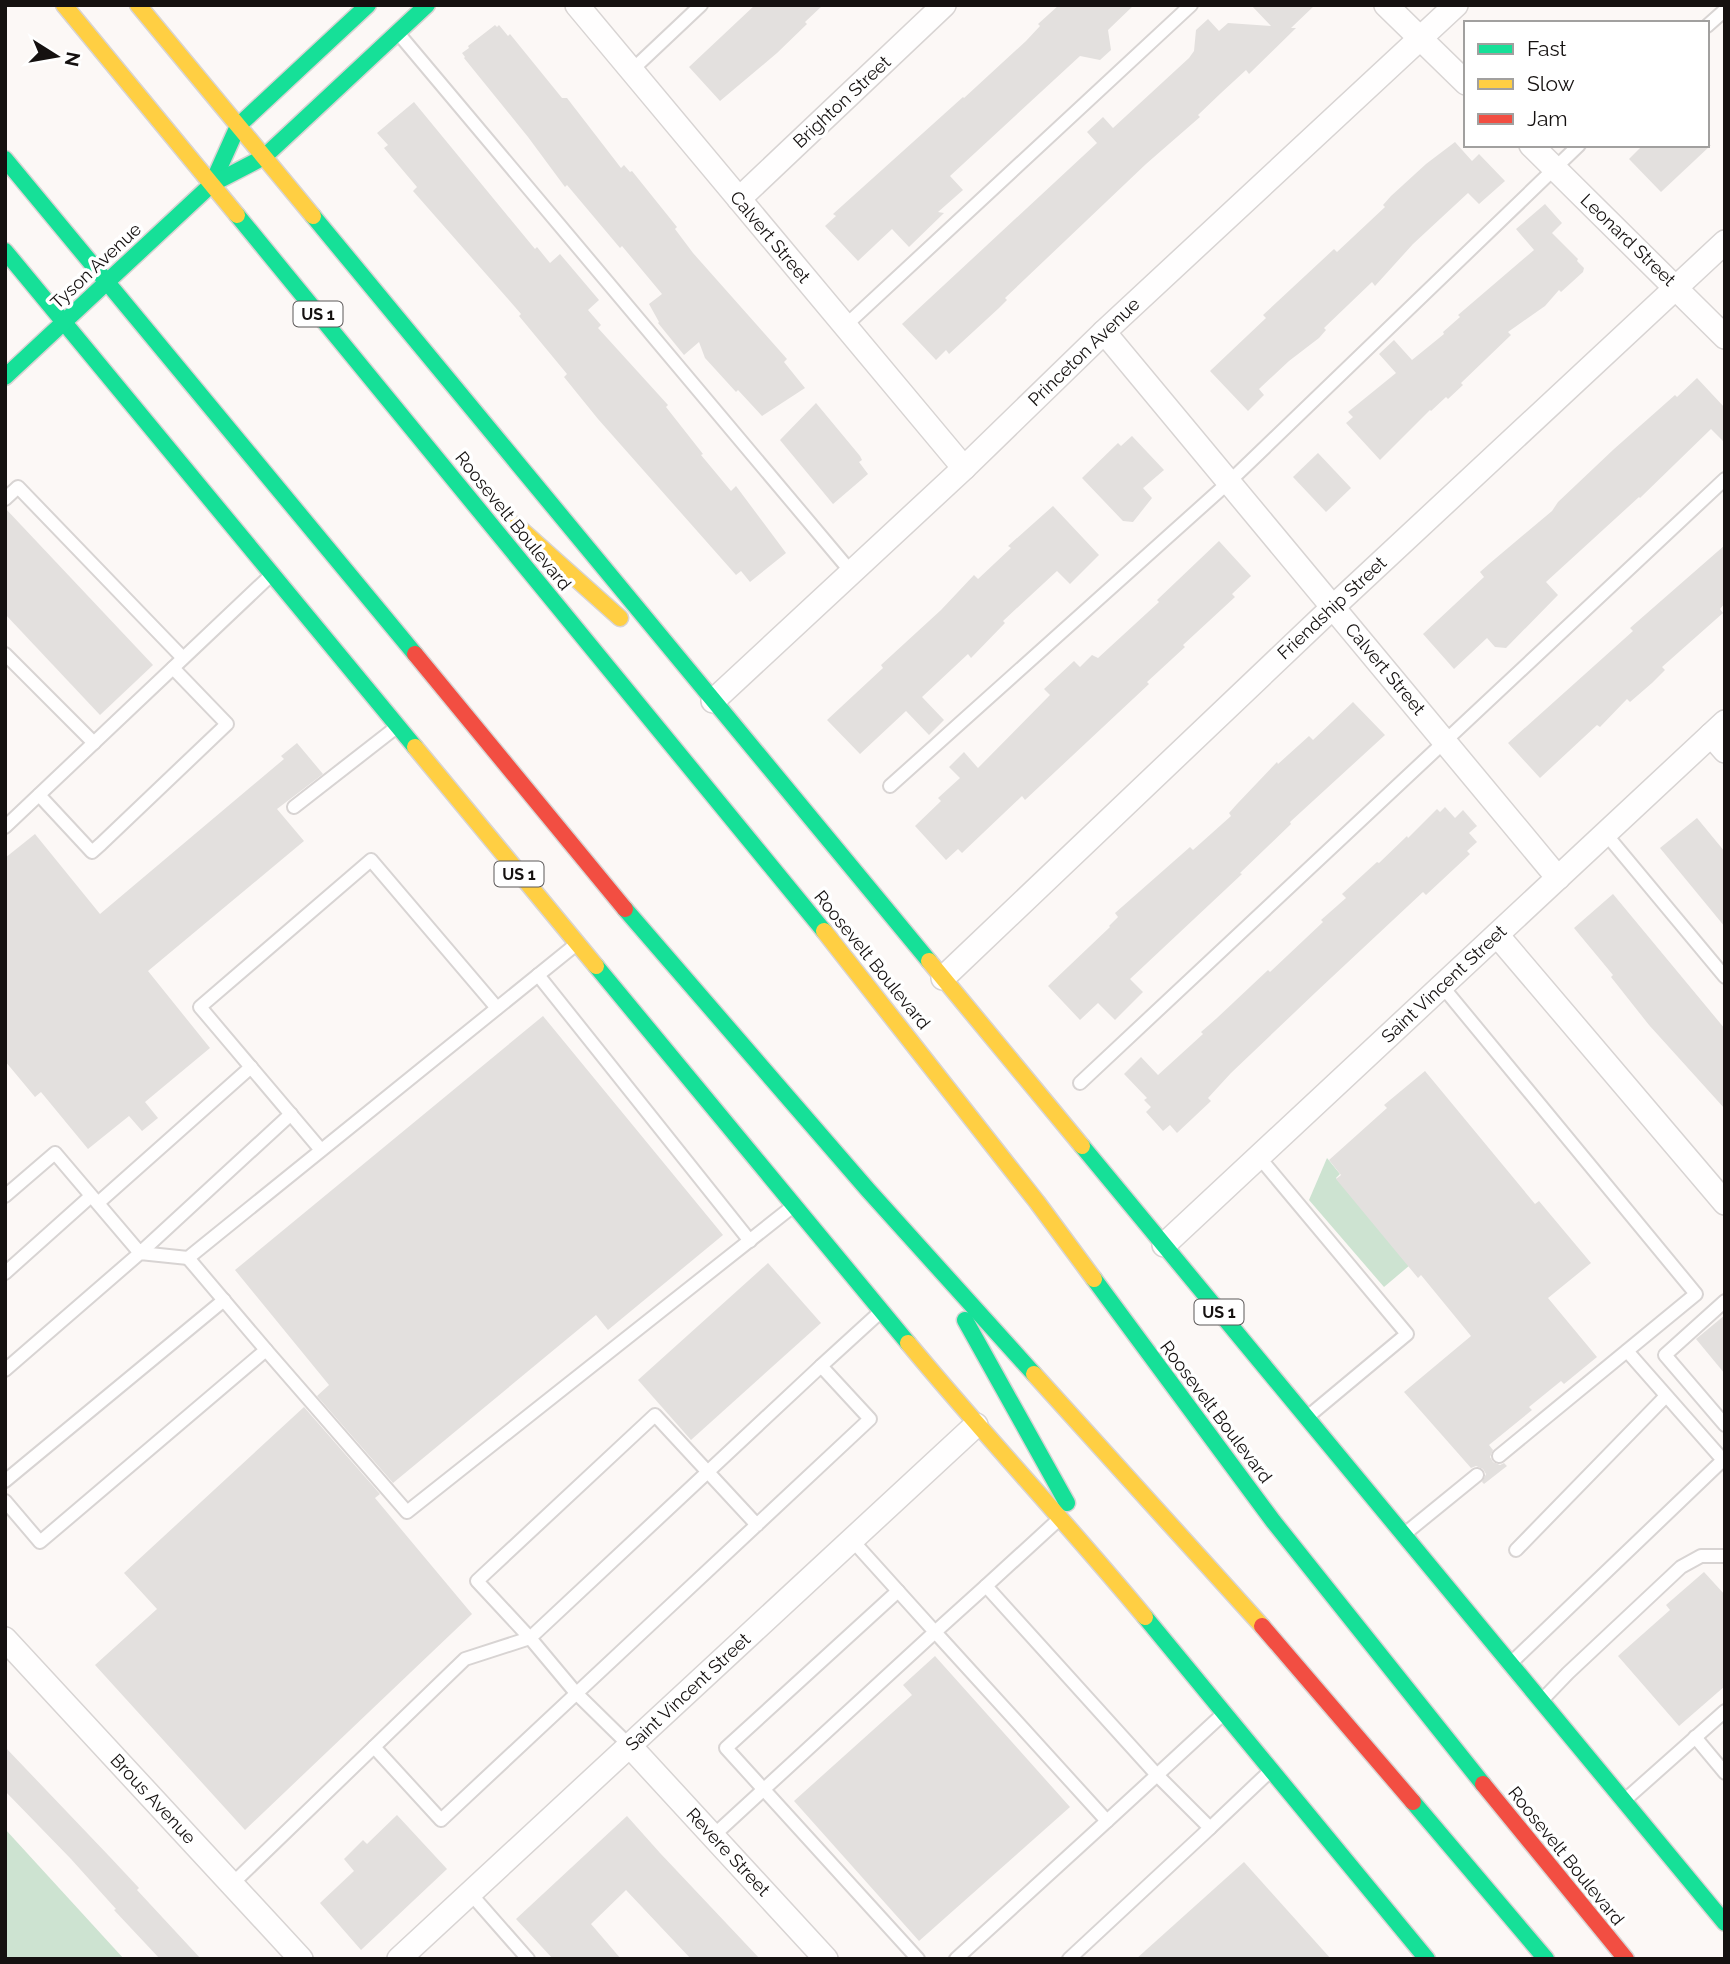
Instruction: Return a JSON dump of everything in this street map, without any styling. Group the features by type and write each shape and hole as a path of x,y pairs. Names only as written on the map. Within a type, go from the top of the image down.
{"main road":[{"name":"Roosevelt Boulevard","path":"64,5 908,1036 1037,1202 1298,1553 1458,1755 1626,1959"},
{"name":"US 1","path":"138,5 1725,1923"},
{"name":"Tyson Avenue","path":"212,184 238,126 368,5"},
{"name":"Tyson Avenue","path":"5,377 212,184 264,157 426,5"},
{"path":"5,159 652,941 934,1263 1303,1672 1546,1959"},
{"name":"US 1","path":"5,251 881,1311 976,1425 1100,1563 1427,1959"},
{"path":"425,444 713,701"},
{"path":"934,1263 1100,1563"}],"street":[{"name":"Calvert Street","path":"577,5 964,468"},
{"name":"Brighton Street","path":"739,199 944,5"},
{"path":"1386,5 1464,81"},
{"name":"Princeton Avenue","path":"713,701 964,468 1104,332 1457,5"},
{"name":"Leonard Street","path":"1533,147 1725,337"},
{"name":"Friendship Street","path":"943,978 1333,607 1725,242"},
{"name":"Calvert Street","path":"1104,332 1558,878"},
{"name":"Saint Vincent Street","path":"1164,1245 1605,833 1720,736"},
{"path":"1497,935 1725,1203"},
{"name":"Saint Vincent Street","path":"399,1959 976,1425"},
{"name":"Brous Avenue","path":"5,1639 301,1959"},
{"name":"Revere Street","path":"629,1745 826,1959"}],"lane":[{"path":"631,71 701,5"},
{"path":"845,326 1191,5"},
{"path":"1709,24 1725,10"},
{"path":"397,32 852,573"},
{"path":"890,786 1230,481 1577,147"},
{"path":"1080,1083 1725,479"},
{"path":"5,499 18,487 178,663 227,724 92,852 39,795"},
{"path":"5,827 271,575"},
{"path":"5,654 94,743"},
{"path":"294,807 397,727"},
{"path":"1605,833 1725,977"},
{"path":"321,1150 200,1007 371,860 497,1008"},
{"path":"188,1258 577,943"},
{"path":"538,975 750,1241"},
{"path":"1442,986 1696,1294 1499,1457"},
{"path":"5,1273 251,1067"},
{"path":"5,1370 140,1253 291,1114"},
{"path":"5,1196 55,1153 140,1253 188,1258 407,1512 794,1206"},
{"path":"1259,1157 1408,1334 1307,1418"},
{"path":"5,1481 224,1300"},
{"path":"1725,1301 1665,1355 1725,1425"},
{"path":"232,1884 465,1659 530,1638 881,1311"},
{"path":"5,1501 40,1542 265,1350"},
{"path":"1510,1663 1723,1460 1627,1351"},
{"path":"374,1747 441,1819 870,1419 821,1366"},
{"path":"1516,1549 1666,1396"},
{"path":"629,1745 576,1693 477,1581 655,1415 757,1525"},
{"path":"1404,1535 1476,1475"},
{"path":"713,1836 1059,1518"},
{"path":"852,1540 1107,1821"},
{"path":"1541,1701 1568,1672 1681,1567 1701,1556 1725,1556"},
{"path":"986,1586 1157,1775 1210,1828"},
{"path":"898,1591 726,1748 918,1959"},
{"path":"1624,1801 1725,1711"},
{"path":"956,1959 1224,1713"},
{"path":"1695,1737 1725,1773"},
{"path":"1069,1959 1271,1769"},
{"path":"470,1893 528,1959"}],"green space":[{"path":"1327,1158 1340,1174 1336,1178 1410,1265 1384,1287 1309,1200"},
{"path":"5,1829 124,1959 5,1959"}],"building":[{"path":"755,5 823,5 777,53 720,101 689,67"},
{"path":"1059,5 1134,5 1108,30 1111,50 1100,60 1080,56 950,176 963,190 938,212 944,213 909,247 892,229 858,261 825,226 836,216 833,214 1026,41 1040,26 1038,24"},
{"path":"1251,5 1315,5 1291,28 1296,28 1249,74 1246,70 1198,115 1200,117 1146,164 1005,298 1007,300 999,308 949,354 946,350 936,360 902,324 1097,143 1087,132 1103,117 1113,128 1189,58 1194,51 1196,30 1208,19 1219,31 1228,23 1271,26"},
{"path":"495,25 499,25 508,36 510,34 562,98 567,98 621,168 624,165 632,171 677,227 675,229 693,253 787,359 784,362 805,388 762,416 705,358 699,342 684,355 658,323 649,304 662,294 567,185 565,187 464,58 462,53 468,46"},
{"path":"414,102 535,249 537,247 550,263 560,254 599,300 588,310 601,325 598,328 668,405 666,407 703,454 701,455 731,491 736,486 786,553 750,582 741,571 736,575 598,419 564,377 567,374 519,316 521,314 413,191 417,187 384,148 388,145 377,133"},
{"path":"1455,142 1472,161 1479,154 1505,181 1479,204 1468,193 1413,244 1375,286 1372,282 1324,328 1326,330 1319,338 1259,389 1264,395 1248,411 1210,371 1266,318 1263,315 1334,249 1337,252 1426,164"},
{"path":"1641,147 1709,147 1661,192 1629,159"},
{"path":"1545,204 1562,223 1552,233 1578,259 1584,268 1583,272 1561,292 1559,290 1545,306 1508,332 1511,335 1461,383 1463,385 1448,399 1446,397 1430,410 1380,460 1346,423 1353,417 1348,412 1396,373 1379,354 1394,340 1412,360 1444,334 1460,317 1458,315 1534,250 1516,229"},
{"path":"1697,378 1725,408 1725,443 1711,429 1640,498 1546,582 1558,595 1506,648 1495,647 1487,638 1454,669 1423,634 1484,577 1480,572 1552,511 1558,502 1614,449"},
{"path":"816,403 860,456 862,460 859,462 868,474 833,504 780,440"},
{"path":"1132,436 1164,470 1143,488 1152,498 1133,522 1123,521 1082,478 1118,443 1121,446"},
{"path":"1318,453 1351,488 1326,512 1293,477"},
{"path":"1053,506 1099,555 1070,584 1057,571 1003,621 1005,623 971,658 968,654 922,697 944,720 929,735 906,711 860,754 827,720 883,668 881,665 941,610 974,575 978,579 1011,548 1008,546"},
{"path":"5,508 153,665 100,715 5,614"},
{"path":"1219,541 1251,576 1232,594 1235,597 1183,645 1185,647 1147,682 1149,684 1025,800 1022,796 962,853 958,849 946,860 915,826 941,801 938,798 960,778 949,767 964,752 978,768 1050,695 1044,689 1074,661 1080,667 1092,655 1098,658 1159,602 1157,600"},
{"path":"1725,545 1725,603 1720,609 1723,613 1662,667 1665,670 1652,683 1630,702 1627,699 1600,727 1597,725 1540,778 1508,743 1633,631 1630,628"},
{"path":"1353,702 1385,735 1290,822 1291,824 1240,873 1242,874 1130,979 1143,992 1115,1020 1098,1003 1080,1020 1048,986 1110,927 1118,917 1115,913 1190,847 1193,850 1231,816 1229,813 1277,762 1278,764 1309,736 1313,740"},
{"path":"297,743 323,774 277,809 304,841 148,971 210,1048 145,1102 158,1118 142,1131 129,1116 88,1149 41,1092 35,1097 5,1061 5,858 35,834 100,914 284,759 281,756"},
{"path":"1445,807 1455,818 1463,810 1477,826 1469,833 1477,842 1467,851 1470,854 1426,895 1423,892 1316,992 1231,1073 1208,1098 1211,1101 1177,1133 1170,1125 1163,1131 1146,1112 1151,1107 1144,1100 1147,1098 1124,1074 1141,1057 1158,1075 1203,1034 1201,1032 1323,922 1321,920 1346,898 1342,894 1407,836 1408,838 1437,809 1440,812"},
{"path":"1697,818 1725,852 1725,927 1660,848"},
{"path":"1613,894 1725,1029 1725,1109 1649,1025 1611,977 1613,975 1574,928"},
{"path":"543,1016 723,1235 608,1330 596,1315 393,1483 317,1396 329,1385 235,1270"},
{"path":"1425,1071 1535,1204 1539,1201 1591,1263 1548,1298 1597,1357 1564,1384 1561,1381 1529,1407 1532,1410 1489,1445 1493,1450 1490,1457 1493,1462 1507,1466 1484,1484 1482,1482 1486,1474 1483,1469 1476,1466 1471,1468 1404,1392 1471,1336 1421,1275 1418,1278 1336,1179 1341,1175 1329,1160 1387,1108 1384,1105"},
{"path":"768,1263 821,1323 691,1440 638,1380"},
{"path":"1725,1315 1725,1374 1696,1339"},
{"path":"304,1407 380,1494 375,1498 472,1614 245,1830 95,1665 157,1609 124,1573"},
{"path":"1704,1572 1725,1595 1725,1686 1679,1726 1618,1656 1670,1610 1666,1605"},
{"path":"935,1656 1070,1807 919,1941 794,1801 912,1695 903,1685"},
{"path":"5,1747 139,1888 137,1890 201,1959 160,1959 114,1910 116,1909 71,1859 5,1791"},
{"path":"397,1815 447,1869 361,1950 320,1903 354,1871 344,1859 363,1840 367,1844"},
{"path":"627,1816 760,1959 691,1959 626,1890 591,1924 621,1959 553,1959 516,1919"},
{"path":"1244,1862 1331,1959 1136,1959"}],"traffic: fast":[{"path":"212,184 238,126 368,5"},
{"path":"5,377 212,184 264,157 427,5"},
{"path":"5,159 415,654"},
{"path":"237,215 824,931"},
{"path":"313,216 929,961"},
{"path":"5,251 415,747"},
{"path":"625,909 868,1190 1034,1374"},
{"path":"596,966 908,1343"},
{"path":"1082,1146 1725,1923"},
{"path":"1094,1279 1273,1521 1483,1784"},
{"path":"965,1320 1067,1503"},
{"path":"1145,1617 1427,1959"},
{"path":"1413,1802 1546,1959"}],"traffic: slow":[{"path":"64,5 237,215"},
{"path":"138,5 313,216"},
{"path":"516,525 620,618"},
{"path":"415,747 596,966"},
{"path":"824,931 1037,1202 1094,1279"},
{"path":"929,961 1082,1146"},
{"path":"908,1343 1145,1617"},
{"path":"1034,1374 1262,1626"}],"traffic: jam":[{"path":"415,654 625,909"},
{"path":"1262,1626 1413,1802"},
{"path":"1483,1784 1626,1959"}]}
